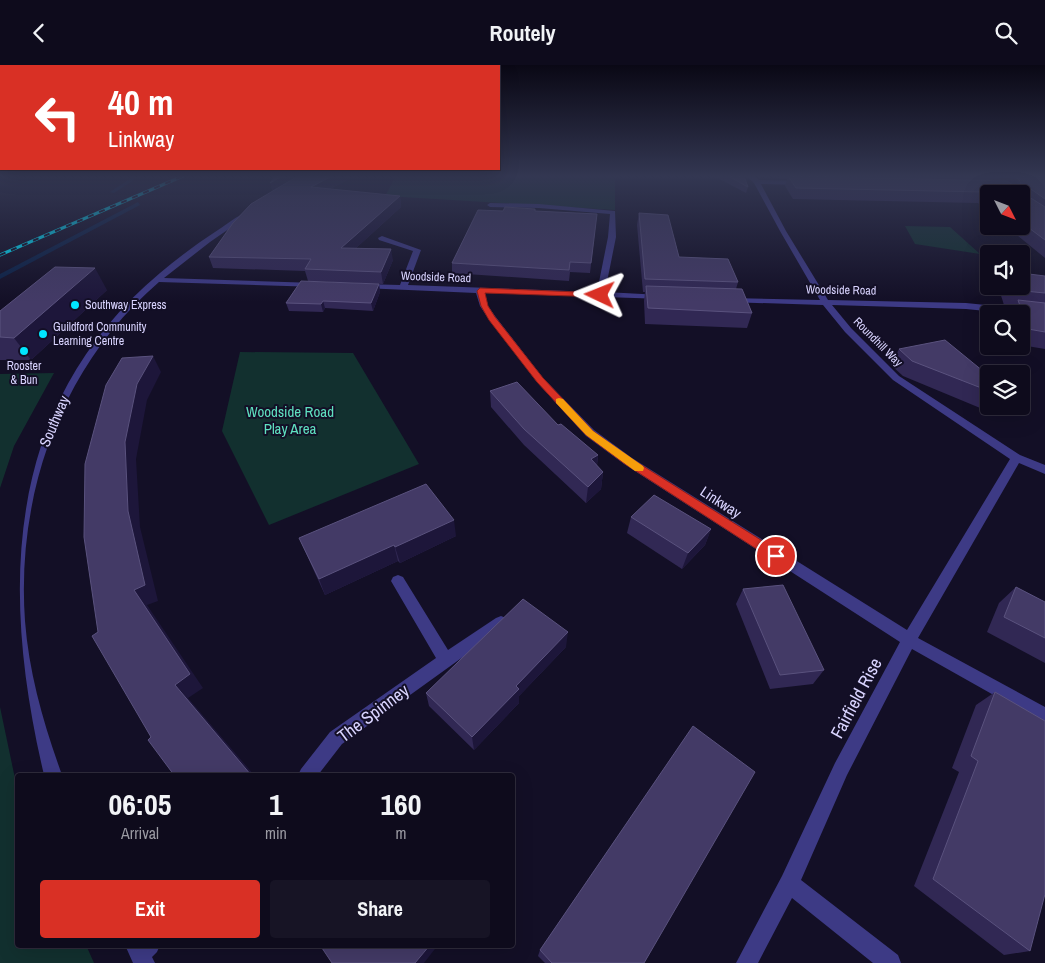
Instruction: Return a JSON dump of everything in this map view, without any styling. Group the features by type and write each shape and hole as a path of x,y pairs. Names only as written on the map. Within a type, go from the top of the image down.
{"street":[{"name":"Southway","path":"52,773 29,698 18,621 18,559 25,511 44,441 60,402 77,372 102,336 120,315 155,280 186,255 241,218"},
{"path":"600,295 612,237 612,218"},
{"name":"Roundhill Way","path":"776,218 826,303 848,330 896,378 1016,458 1045,470"},
{"path":"382,238 417,250 403,288"},
{"path":"155,280 325,285"},
{"name":"Woodside Road","path":"354,286 670,297"},
{"name":"Linkway","path":"480,291 484,306 492,318 540,380 590,433 628,461 909,640 1045,716"},
{"name":"Woodside Road","path":"719,299 966,306 1045,313"},
{"name":"Fairfield Rise","path":"747,963 789,883 841,769 909,640 1016,458"},
{"path":"398,581 446,660"},
{"name":"The Spinney","path":"310,773 336,738 501,622"},
{"path":"789,883 890,963"}],"green space":[{"path":"905,226 950,227 980,254 915,244"},
{"name":"Woodside Road Play Area","path":"240,352 353,353 419,464 269,525 222,431"},
{"path":"54,373 14,446 0,488 0,374"},
{"path":"0,707 15,778 15,948 87,948 94,963 0,963"}],"building":[{"path":"238,218 375,218 341,248 391,249 381,272 305,269 311,259 209,257"},
{"path":"474,218 597,218 591,263 570,262 569,270 452,263"},
{"path":"639,218 669,218 679,257 728,259 738,282 645,279"},
{"path":"1030,218 1045,218 1045,240 1030,229"},
{"path":"55,267 95,268 14,338 0,337 0,311"},
{"path":"1030,274 1045,276 1045,293 1030,292"},
{"path":"301,281 379,284 371,303 323,301 321,304 286,303"},
{"path":"646,286 742,289 752,313 648,308"},
{"path":"1018,300 1045,303 1045,332 1030,329 1030,305 1020,305"},
{"path":"945,340 980,369 980,387 912,361 899,349"},
{"path":"153,356 137,384 125,442 128,511 145,585 134,590 190,674 175,685 249,773 173,773 148,740 151,737 92,636 98,632 84,537 85,464 106,385 122,358"},
{"path":"517,382 558,425 561,424 598,455 591,459 603,472 588,487 524,429 490,391"},
{"path":"426,484 454,520 319,579 299,538"},
{"path":"654,495 711,529 688,553 631,517"},
{"path":"783,585 824,670 780,675 743,589"},
{"path":"1016,587 1045,602 1045,638 1004,617"},
{"path":"523,599 568,632 516,686 519,689 472,737 426,693"},
{"path":"995,692 1045,721 1045,894 1030,951 933,879 978,761 971,756"},
{"path":"693,726 755,772 644,963 552,963 540,950"},
{"path":"322,948 428,948 415,963 332,963"}],"waterway":[{"path":"0,277 112,218"}],"railway":[{"path":"0,255 86,218"}],"slow traffic":[{"path":"559,401 590,433 639,468"}],"place":[{"name":"Southway Express","path":"75,305"},
{"name":"Guildford Community Learning Centre","path":"43,334"},
{"name":"Rooster & Bun","path":"24,351"}],"route":[{"path":"600,295 480,291 484,306 492,318 540,380 590,433 628,461 776,556"}]}
